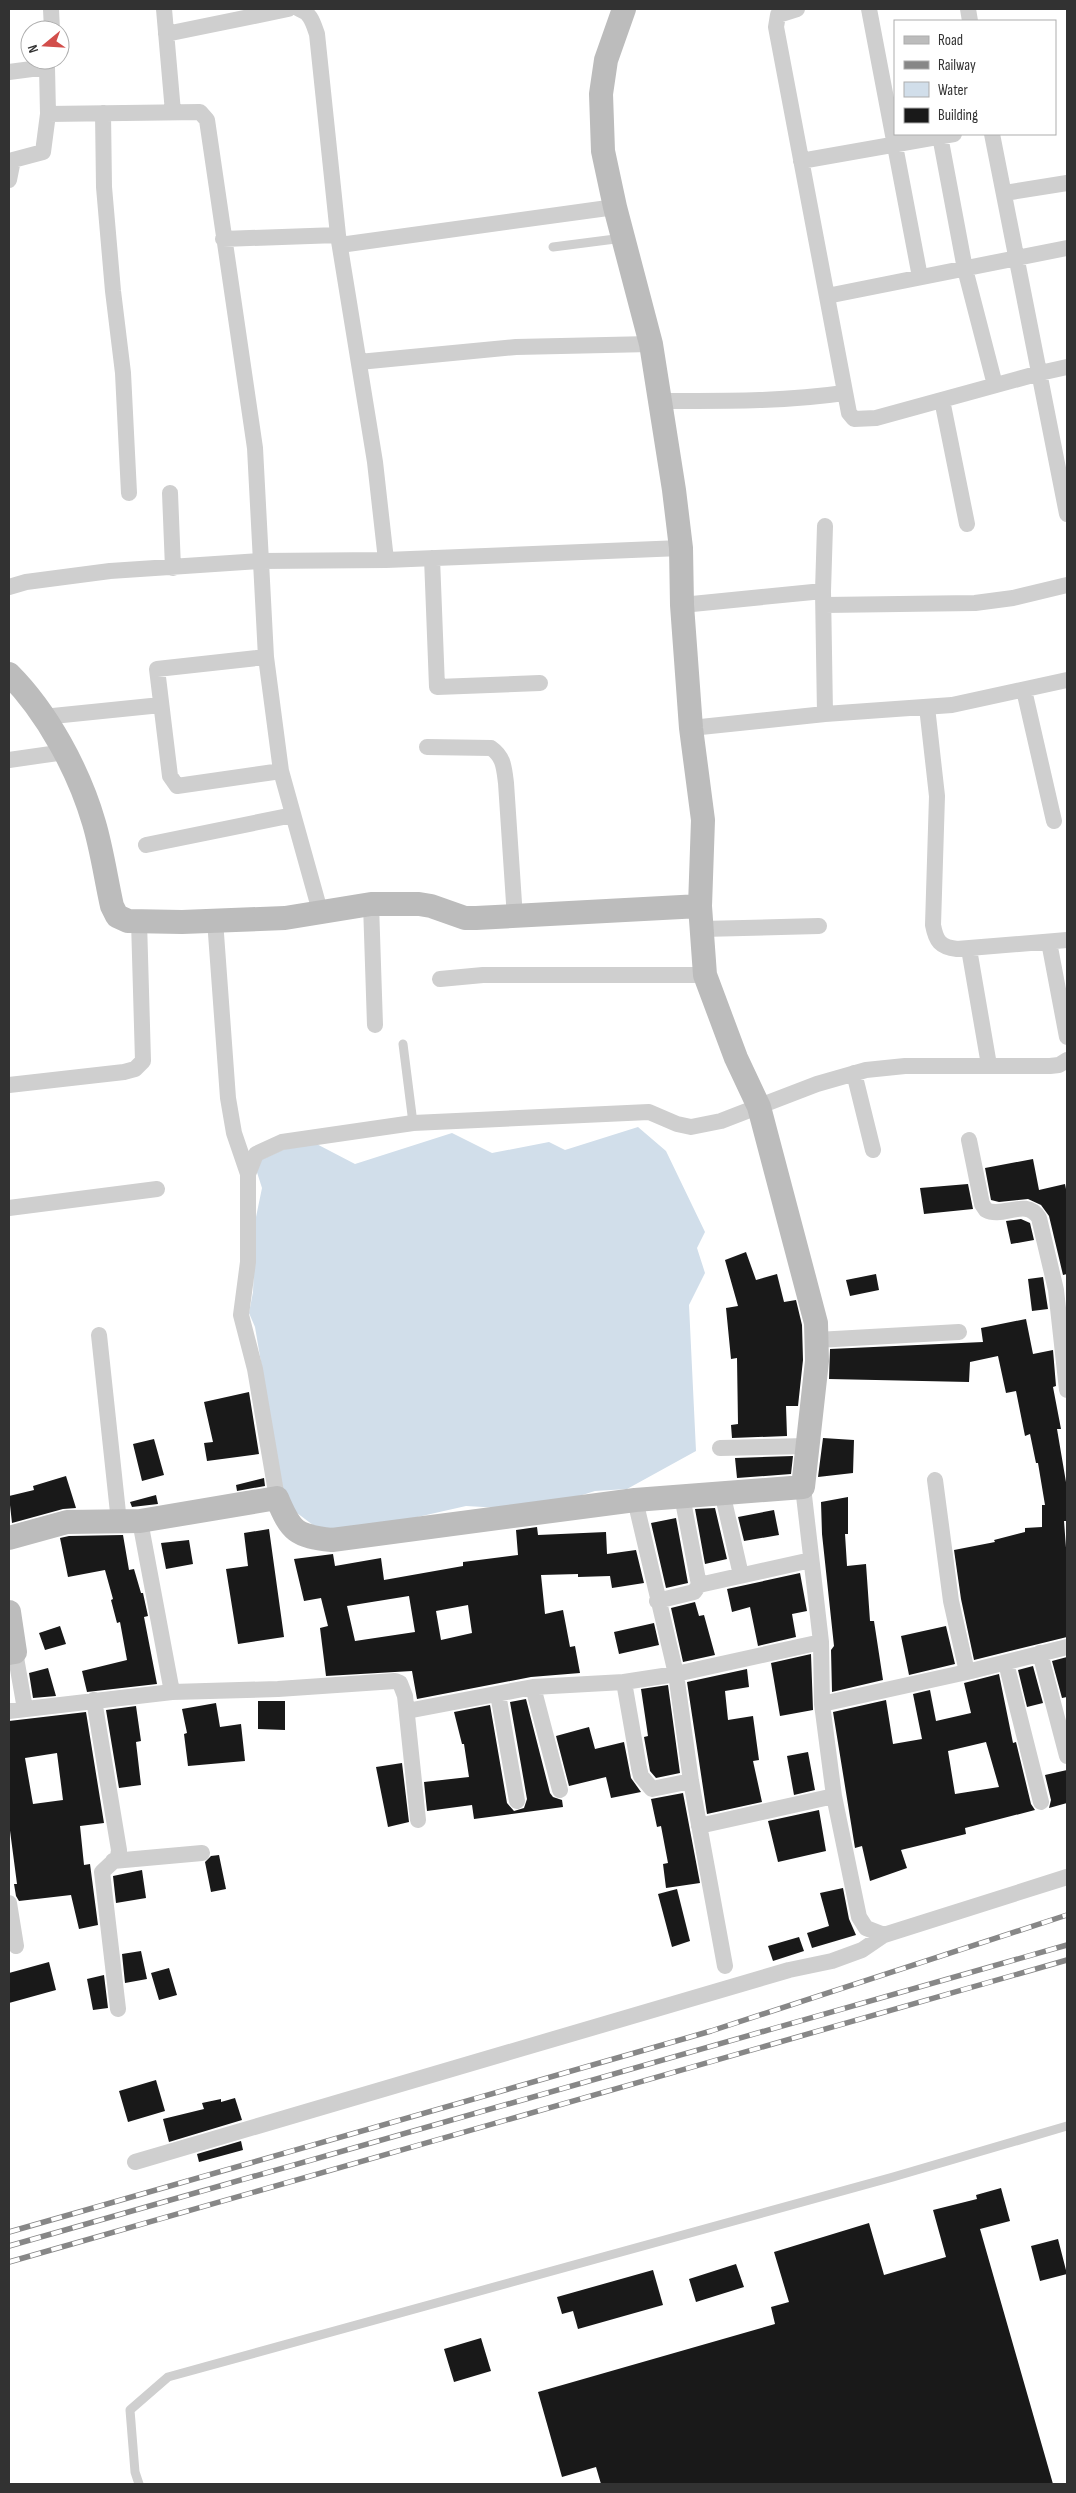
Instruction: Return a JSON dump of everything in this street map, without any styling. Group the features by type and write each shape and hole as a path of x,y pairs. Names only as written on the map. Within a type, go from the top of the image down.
{"street":[{"path":"164,9 173,112"},
{"path":"166,34 288,9"},
{"path":"299,9 305,11 312,18 317,34 339,240 375,462 386,560"},
{"path":"624,9 606,60 601,94 603,152 650,344 674,490 681,548 682,605 691,728 703,820 701,918 705,975 736,1058 759,1107 812,1306 817,1340 817,1361 803,1487 822,1642 822,1704 834,1796 859,1917 866,1928 884,1934"},
{"path":"797,9 778,15 776,27 849,413 854,419 876,418 1067,367"},
{"path":"869,9 894,134"},
{"path":"9,180 13,160 43,152 48,114 48,70"},
{"path":"103,112 104,187 113,291 124,373 129,493"},
{"path":"48,114 200,112 207,120 255,448 266,657 281,771 320,911"},
{"path":"894,135 920,277"},
{"path":"801,161 947,135 965,268 995,385"},
{"path":"992,135 1064,487 1067,514"},
{"path":"1004,193 1067,183"},
{"path":"223,239 339,240 615,207"},
{"path":"826,296 1067,248"},
{"path":"359,362 516,347 650,344"},
{"path":"659,401 760,401 804,399 844,393"},
{"path":"942,400 966,524"},
{"path":"170,493 173,568"},
{"path":"825,526 823,598 825,714"},
{"path":"9,587 26,582 110,571 261,561 386,560 681,548"},
{"path":"432,558 437,686 540,683"},
{"path":"682,605 823,598 975,603 1013,598 1067,585"},
{"path":"266,657 157,669 170,776 177,786 281,771"},
{"path":"9,674 26,691 65,752 94,823 112,906 117,916 128,921 285,918 372,904 419,904 431,906 464,918 701,918 819,926"},
{"path":"691,728 825,714 952,705 1067,680"},
{"path":"1024,690 1054,821"},
{"path":"43,717 161,705"},
{"path":"927,707 937,796 933,925 936,938 941,945 957,949 1067,940"},
{"path":"427,747 491,748 499,753 504,764 506,783 515,918"},
{"path":"9,760 65,752"},
{"path":"146,845 294,815"},
{"path":"372,904 375,1025"},
{"path":"215,920 228,1098 234,1133 248,1174 248,1262 241,1314 255,1369 277,1498 286,1521 297,1531 308,1537 332,1540 634,1500 803,1487"},
{"path":"9,1085 124,1072 135,1069 143,1061 139,921"},
{"path":"1049,942 1067,1032"},
{"path":"969,949 989,1065"},
{"path":"440,979 483,975 705,975"},
{"path":"248,1174 256,1154 282,1142 413,1123 649,1112 677,1124 691,1127 721,1121 817,1084 854,1073 905,1066 1050,1066 1059,1065 1067,1060"},
{"path":"854,1073 873,1150"},
{"path":"969,1140 982,1204 990,1213 1026,1208 1035,1212 1062,1289 1067,1390"},
{"path":"9,1208 157,1189"},
{"path":"817,1340 959,1332"},
{"path":"99,1335 129,1522 172,1692"},
{"path":"720,1448 808,1446"},
{"path":"935,1480 951,1601 967,1672"},
{"path":"722,1492 741,1575"},
{"path":"682,1496 699,1585"},
{"path":"9,1538 67,1522 129,1522 277,1498"},
{"path":"634,1500 657,1602 676,1674 690,1781 725,1966"},
{"path":"657,1602 694,1592 699,1585 811,1560"},
{"path":"9,1612 12,1653 25,1709"},
{"path":"407,1711 533,1687 624,1682 676,1674 822,1642"},
{"path":"822,1704 1006,1663 1067,1647"},
{"path":"1040,1653 1067,1756"},
{"path":"1006,1663 1042,1802"},
{"path":"9,1711 172,1692 278,1690 395,1681 403,1689 407,1711 418,1820"},
{"path":"624,1682 641,1776 652,1789 690,1781"},
{"path":"533,1687 560,1790"},
{"path":"498,1694 517,1801"},
{"path":"94,1700 119,1850 118,1857 102,1872 118,2008"},
{"path":"699,1826 834,1796"},
{"path":"113,1861 202,1853"},
{"path":"135,2162 789,1970 832,1961 862,1950 884,1934 1067,1877"},
{"path":"9,1903 16,1946"}],"lane":[{"path":"553,248 623,238"},
{"path":"403,1044 413,1123"},
{"path":"139,2484 135,2472 130,2410 168,2377 884,2180 1067,2126"}],"water":[{"path":"638,1127 666,1151 705,1232 697,1248 705,1273 689,1305 696,1451 627,1489 595,1491 534,1510 466,1506 329,1537 285,1504 255,1327 249,1313 253,1292 256,1217 262,1188 254,1163 307,1139 355,1164 452,1133 492,1153 549,1142 565,1150"}],"building":[{"path":"1033,1159 1039,1190 1065,1184 1067,1194 1067,1274 1063,1275 1049,1216 1041,1205 1028,1199 999,1202 991,1200 985,1168"},
{"path":"968,1184 973,1209 924,1214 920,1188"},
{"path":"1021,1219 1030,1223 1034,1240 1011,1244 1006,1221"},
{"path":"746,1252 756,1280 777,1274 784,1302 796,1300 802,1325 803,1360 798,1406 786,1406 787,1436 732,1438 731,1425 738,1424 737,1358 731,1359 726,1308 738,1306 725,1260"},
{"path":"876,1274 879,1290 850,1296 846,1280"},
{"path":"1043,1277 1048,1309 1032,1311 1028,1279"},
{"path":"1026,1319 1033,1354 1053,1350 1056,1386 1053,1387 1061,1429 1057,1429 1067,1488 1067,1521 1064,1521 1067,1561 1067,1637 974,1660 961,1599 954,1550 995,1542 994,1540 1025,1532 1025,1528 1042,1527 1042,1505 1045,1505 1038,1463 1036,1463 1030,1434 1025,1436 1016,1391 1006,1393 998,1356 970,1362 969,1382 829,1379 830,1349 983,1342 981,1328"},
{"path":"249,1392 259,1454 207,1461 204,1443 213,1442 204,1402"},
{"path":"823,1438 854,1440 853,1473 818,1477"},
{"path":"154,1439 164,1475 142,1481 133,1444"},
{"path":"793,1456 791,1474 737,1478 735,1458"},
{"path":"66,1476 76,1508 63,1509 12,1523 9,1496 34,1490 33,1486"},
{"path":"264,1478 265,1486 237,1491 236,1485"},
{"path":"156,1495 158,1504 132,1507 130,1502"},
{"path":"848,1497 848,1534 845,1534 847,1566 866,1564 870,1621 874,1621 883,1680 832,1692 831,1650 834,1646 822,1534 821,1502"},
{"path":"715,1508 727,1559 705,1564 695,1509"},
{"path":"774,1510 779,1535 744,1541 738,1517"},
{"path":"676,1518 688,1583 666,1588 651,1523"},
{"path":"537,1527 538,1535 606,1532 607,1554 636,1550 644,1583 612,1588 610,1576 578,1577 578,1574 541,1575 545,1614 563,1610 570,1647 575,1646 580,1673 531,1677 417,1699 412,1671 326,1676 320,1628 328,1626 321,1598 304,1601 294,1559 333,1554 335,1566 381,1558 384,1580 463,1566 463,1562 518,1555 516,1530","holes":["409,1596 415,1632 355,1641 347,1606","468,1605 472,1633 441,1640 436,1611"]},
{"path":"269,1529 284,1637 238,1644 226,1569 248,1566 244,1533"},
{"path":"123,1535 129,1570 134,1569 141,1593 143,1593 148,1616 144,1617 157,1684 87,1692 82,1671 127,1660 120,1622 117,1623 105,1570 68,1577 60,1538 69,1536"},
{"path":"189,1540 193,1564 166,1569 161,1543"},
{"path":"800,1573 807,1611 792,1614 796,1637 758,1646 750,1607 732,1612 727,1589"},
{"path":"695,1602 699,1616 704,1615 715,1655 683,1662 671,1608"},
{"path":"654,1623 659,1645 619,1654 614,1632"},
{"path":"60,1626 66,1644 45,1650 39,1633"},
{"path":"946,1626 955,1664 909,1675 901,1636"},
{"path":"811,1654 813,1710 780,1716 771,1663"},
{"path":"1067,1657 1067,1697 1062,1698 1052,1661"},
{"path":"1033,1666 1043,1703 1027,1707 1018,1670"},
{"path":"48,1668 56,1696 33,1698 29,1673"},
{"path":"747,1669 749,1687 725,1691 728,1720 753,1716 759,1760 753,1761 762,1802 707,1814 687,1682"},
{"path":"999,1674 1013,1743 1016,1742 1031,1804 1035,1810 965,1828 966,1834 901,1850 907,1868 870,1881 862,1846 855,1848 833,1712 886,1700 893,1744 922,1739 913,1694 930,1690 936,1721 971,1713 964,1683","holes":["986,1742 999,1787 955,1794 948,1751"]},
{"path":"668,1685 680,1773 656,1778 650,1771 644,1737 648,1736 641,1689"},
{"path":"526,1699 550,1793 553,1797 562,1800 563,1807 474,1819 472,1805 427,1811 424,1782 469,1777 464,1744 462,1744 454,1712 490,1705 507,1803 514,1811 524,1808 527,1799 510,1702"},
{"path":"258,1701 285,1701 285,1730 258,1729"},
{"path":"216,1703 220,1727 241,1724 245,1761 188,1766 184,1734 187,1733 182,1709"},
{"path":"136,1706 141,1741 136,1742 141,1785 119,1788 106,1710"},
{"path":"86,1712 104,1823 80,1826 84,1865 90,1864 98,1925 79,1929 71,1895 19,1901 16,1896 14,1884 17,1884 9,1823 9,1721","holes":["57,1753 63,1800 33,1804 25,1758"]},
{"path":"589,1727 595,1749 624,1742 631,1778 641,1792 611,1798 606,1777 569,1786 556,1736"},
{"path":"808,1752 815,1790 794,1795 787,1756"},
{"path":"402,1763 409,1822 388,1827 376,1767"},
{"path":"1067,1770 1067,1803 1049,1808 1051,1800 1045,1775"},
{"path":"683,1793 700,1883 666,1888 663,1864 668,1863 661,1826 657,1827 651,1799"},
{"path":"819,1810 826,1851 778,1862 768,1821"},
{"path":"219,1855 226,1889 211,1892 205,1862 211,1856"},
{"path":"142,1870 146,1898 116,1903 113,1876"},
{"path":"843,1888 849,1919 856,1935 812,1948 807,1933 829,1926 820,1893"},
{"path":"677,1889 690,1941 672,1947 658,1894"},
{"path":"799,1937 804,1951 773,1961 768,1946"},
{"path":"141,1951 147,1979 125,1983 122,1954"},
{"path":"49,1962 56,1990 9,2003 9,1973"},
{"path":"169,1968 177,1995 159,2000 151,1973"},
{"path":"104,1975 108,2008 93,2010 87,1979"},
{"path":"156,2080 165,2111 128,2122 119,2091"},
{"path":"235,2098 242,2120 169,2142 163,2119 204,2109 202,2103 221,2099 221,2102"},
{"path":"241,2141 243,2150 199,2162 197,2154"},
{"path":"1001,2188 1010,2221 980,2229 1053,2484 601,2484 596,2467 562,2477 538,2392 775,2324 771,2307 789,2302 774,2252 869,2223 884,2275 946,2257 933,2210 977,2199 976,2195"},
{"path":"1058,2239 1067,2274 1040,2281 1031,2246"},
{"path":"736,2264 744,2287 696,2302 689,2279"},
{"path":"653,2270 663,2305 578,2329 573,2311 562,2314 557,2297"},
{"path":"481,2338 491,2371 454,2382 444,2349"}],"railway":[{"path":"9,2232 711,2031 1067,1915"},
{"path":"9,2246 1067,1945"},
{"path":"9,2262 1067,1960"}]}
